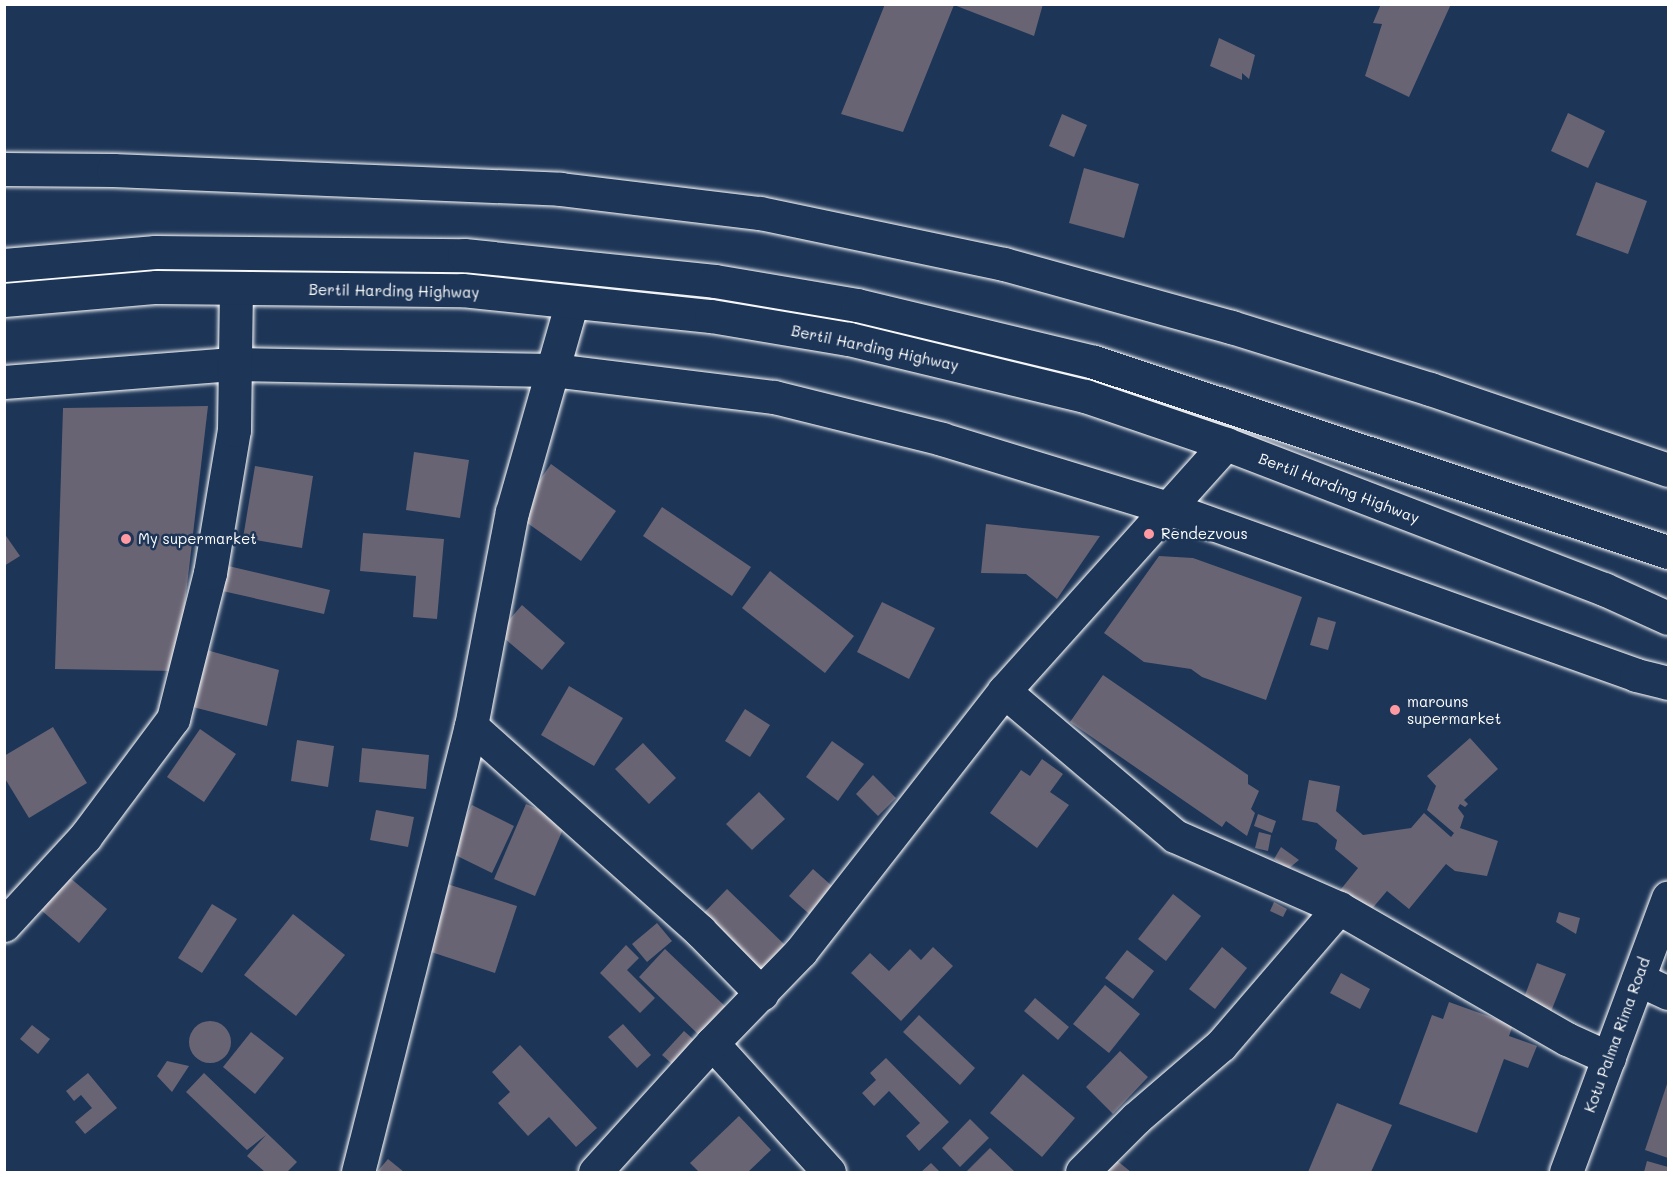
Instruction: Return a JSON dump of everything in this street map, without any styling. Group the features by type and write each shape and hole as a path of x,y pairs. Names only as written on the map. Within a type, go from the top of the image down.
{"street":[{"path":"4,169 113,170 561,189 771,215 1004,264 1231,327 1430,389 1668,470"},
{"path":"4,265 156,252 464,255 715,281 845,303 1094,362 1668,552"},
{"name":"Bertil Harding Highway","path":"4,300 156,287 236,290 356,287 450,290 711,316 849,339 1085,396 1226,444 1604,589 1668,618"},
{"path":"4,925 85,837 173,719 212,562 234,430 236,290"},
{"path":"358,1173 471,726 512,512 572,302"},
{"path":"4,382 235,364 553,370 774,397 942,438 1168,508 1636,675 1668,683"},
{"path":"595,1173 712,1042 762,994 801,951 1004,691 1226,444"},
{"path":"1004,691 1175,836 1339,908 1567,1040 1608,1058"},
{"path":"471,726 700,931 762,994"},
{"name":"Kotu Palma Rima Road","path":"1566,1173 1668,897"},
{"path":"1082,1173 1136,1118 1221,1045 1339,908"},
{"path":"1638,979 1668,993"},
{"path":"712,1042 829,1173"}],"building":[{"path":"885,4 1043,4 1034,36 954,5 903,132 841,114"},
{"path":"1381,4 1451,4 1409,97 1365,76 1382,24 1373,23"},
{"path":"1219,38 1255,55 1249,79 1242,73 1242,80 1210,66"},
{"path":"1568,113 1605,131 1588,168 1551,151"},
{"path":"1062,114 1087,125 1074,157 1049,146"},
{"path":"1084,168 1139,184 1124,238 1069,223"},
{"path":"1596,182 1647,201 1628,254 1576,235"},
{"name":"My supermarket","path":"208,406 177,671 55,669 63,408"},
{"path":"414,452 469,460 460,518 406,510"},
{"path":"551,464 616,511 581,561 516,515"},
{"path":"255,466 313,476 302,548 243,538"},
{"path":"662,507 751,567 732,596 643,536"},
{"path":"986,524 1100,536 1057,599 1026,574 981,573"},
{"path":"4,533 20,556 4,566"},
{"path":"363,533 444,539 437,619 413,617 416,576 360,571"},
{"path":"1159,556 1193,558 1302,597 1266,700 1202,677 1191,669 1144,662 1104,633"},
{"path":"224,565 330,590 324,614 218,590"},
{"path":"770,571 854,636 825,673 742,608"},
{"path":"882,602 935,628 909,679 857,652"},
{"path":"522,605 565,643 542,670 498,633"},
{"path":"1318,617 1336,622 1328,650 1310,645"},
{"path":"203,649 279,670 267,726 189,706"},
{"path":"1103,675 1248,775 1248,784 1259,791 1251,809 1255,813 1247,836 1226,821 1222,827 1070,722"},
{"path":"569,686 623,718 594,766 541,735"},
{"path":"745,709 770,725 750,757 725,741"},
{"path":"53,727 87,783 29,818 4,777 4,756"},
{"path":"200,729 236,754 204,802 167,777"},
{"path":"1470,738 1498,769 1464,800 1468,804 1465,807 1460,804 1458,808 1464,816 1460,828 1498,841 1487,876 1455,871 1446,864 1409,909 1387,891 1365,917 1337,894 1358,868 1335,849 1337,840 1317,823 1302,820 1309,780 1340,786 1336,811 1363,835 1411,828 1424,813 1451,837 1454,833 1427,810 1436,786 1427,776"},
{"path":"297,740 334,746 328,787 291,781"},
{"path":"832,741 864,764 838,801 806,777"},
{"path":"643,743 676,778 649,804 615,769"},
{"path":"362,748 429,755 426,789 359,782"},
{"path":"1042,759 1063,774 1050,792 1069,805 1037,848 990,813 1021,770 1030,776"},
{"path":"873,775 896,798 878,816 856,794"},
{"path":"759,792 785,819 752,850 726,824"},
{"path":"526,804 566,822 535,896 494,879"},
{"path":"472,805 514,826 492,873 449,852"},
{"path":"376,810 414,817 408,847 370,840"},
{"path":"1258,814 1276,821 1272,833 1254,826"},
{"path":"1259,832 1271,835 1268,851 1255,848"},
{"path":"1281,847 1299,860 1288,869 1274,859"},
{"path":"813,869 841,894 817,921 789,896"},
{"path":"69,877 107,909 79,943 41,910"},
{"path":"444,883 517,906 495,973 422,949"},
{"path":"727,889 785,945 755,977 696,921"},
{"path":"1173,894 1201,916 1166,961 1138,939"},
{"path":"1274,902 1287,909 1283,917 1270,911"},
{"path":"212,904 237,919 202,973 178,958"},
{"path":"1559,912 1580,918 1576,934 1556,922"},
{"path":"293,914 345,955 296,1016 244,975"},
{"path":"657,923 672,941 647,962 632,944"},
{"path":"626,945 639,958 627,970 655,998 640,1013 600,973"},
{"path":"933,947 953,966 901,1021 851,973 870,953 889,971 910,949 921,960"},
{"path":"1222,947 1247,968 1215,1009 1189,989"},
{"path":"665,949 728,1009 701,1037 639,977"},
{"path":"1127,950 1154,971 1133,999 1105,978"},
{"path":"1537,963 1566,974 1550,1014 1522,1003"},
{"path":"1341,973 1370,989 1360,1009 1330,993"},
{"path":"1105,985 1140,1014 1109,1053 1073,1024"},
{"path":"1035,998 1069,1027 1058,1040 1024,1011"},
{"path":"1449,1002 1513,1025 1509,1036 1537,1046 1528,1068 1504,1059 1477,1133 1399,1104 1432,1015 1443,1019"},
{"path":"919,1015 975,1068 960,1085 903,1032"},
{"path":"210,1021 218,1022 225,1027 230,1034 230,1050 225,1057 218,1062 210,1063 202,1062 195,1057 190,1050 189,1042 190,1034 195,1027 202,1022"},
{"path":"623,1024 651,1055 637,1068 608,1037"},
{"path":"32,1025 50,1039 38,1054 20,1039"},
{"path":"684,1031 703,1048 681,1072 662,1055"},
{"path":"251,1032 284,1058 255,1094 223,1067"},
{"path":"520,1045 597,1128 576,1147 549,1117 528,1136 498,1103 510,1092 492,1072"},
{"path":"1120,1051 1148,1077 1113,1114 1086,1087"},
{"path":"886,1058 949,1122 919,1151 906,1136 920,1123 889,1091 874,1106 862,1093 876,1080 870,1073"},
{"path":"167,1061 189,1066 172,1092 157,1076"},
{"path":"88,1073 117,1108 85,1134 75,1122 92,1108 81,1095 74,1101 66,1091"},
{"path":"204,1073 297,1162 287,1172 265,1172 247,1156 266,1135 247,1150 186,1092"},
{"path":"1023,1074 1075,1118 1042,1157 990,1113"},
{"path":"1668,1081 1668,1158 1645,1150"},
{"path":"1337,1103 1392,1125 1371,1172 1308,1172"},
{"path":"739,1116 771,1150 748,1172 699,1172 690,1163"},
{"path":"970,1119 989,1138 960,1167 942,1148"},
{"path":"990,1148 1015,1172 966,1172"},
{"path":"1110,1155 1131,1172 1094,1172"},
{"path":"388,1159 404,1172 377,1172"},
{"path":"1647,1161 1668,1167 1668,1172 1644,1172"},
{"path":"931,1163 940,1172 921,1172"}],"place":[{"name":"Rendezvous","path":"1149,534"},
{"name":"My supermarket","path":"126,539"},
{"name":"marouns supermarket","path":"1395,710"}]}
